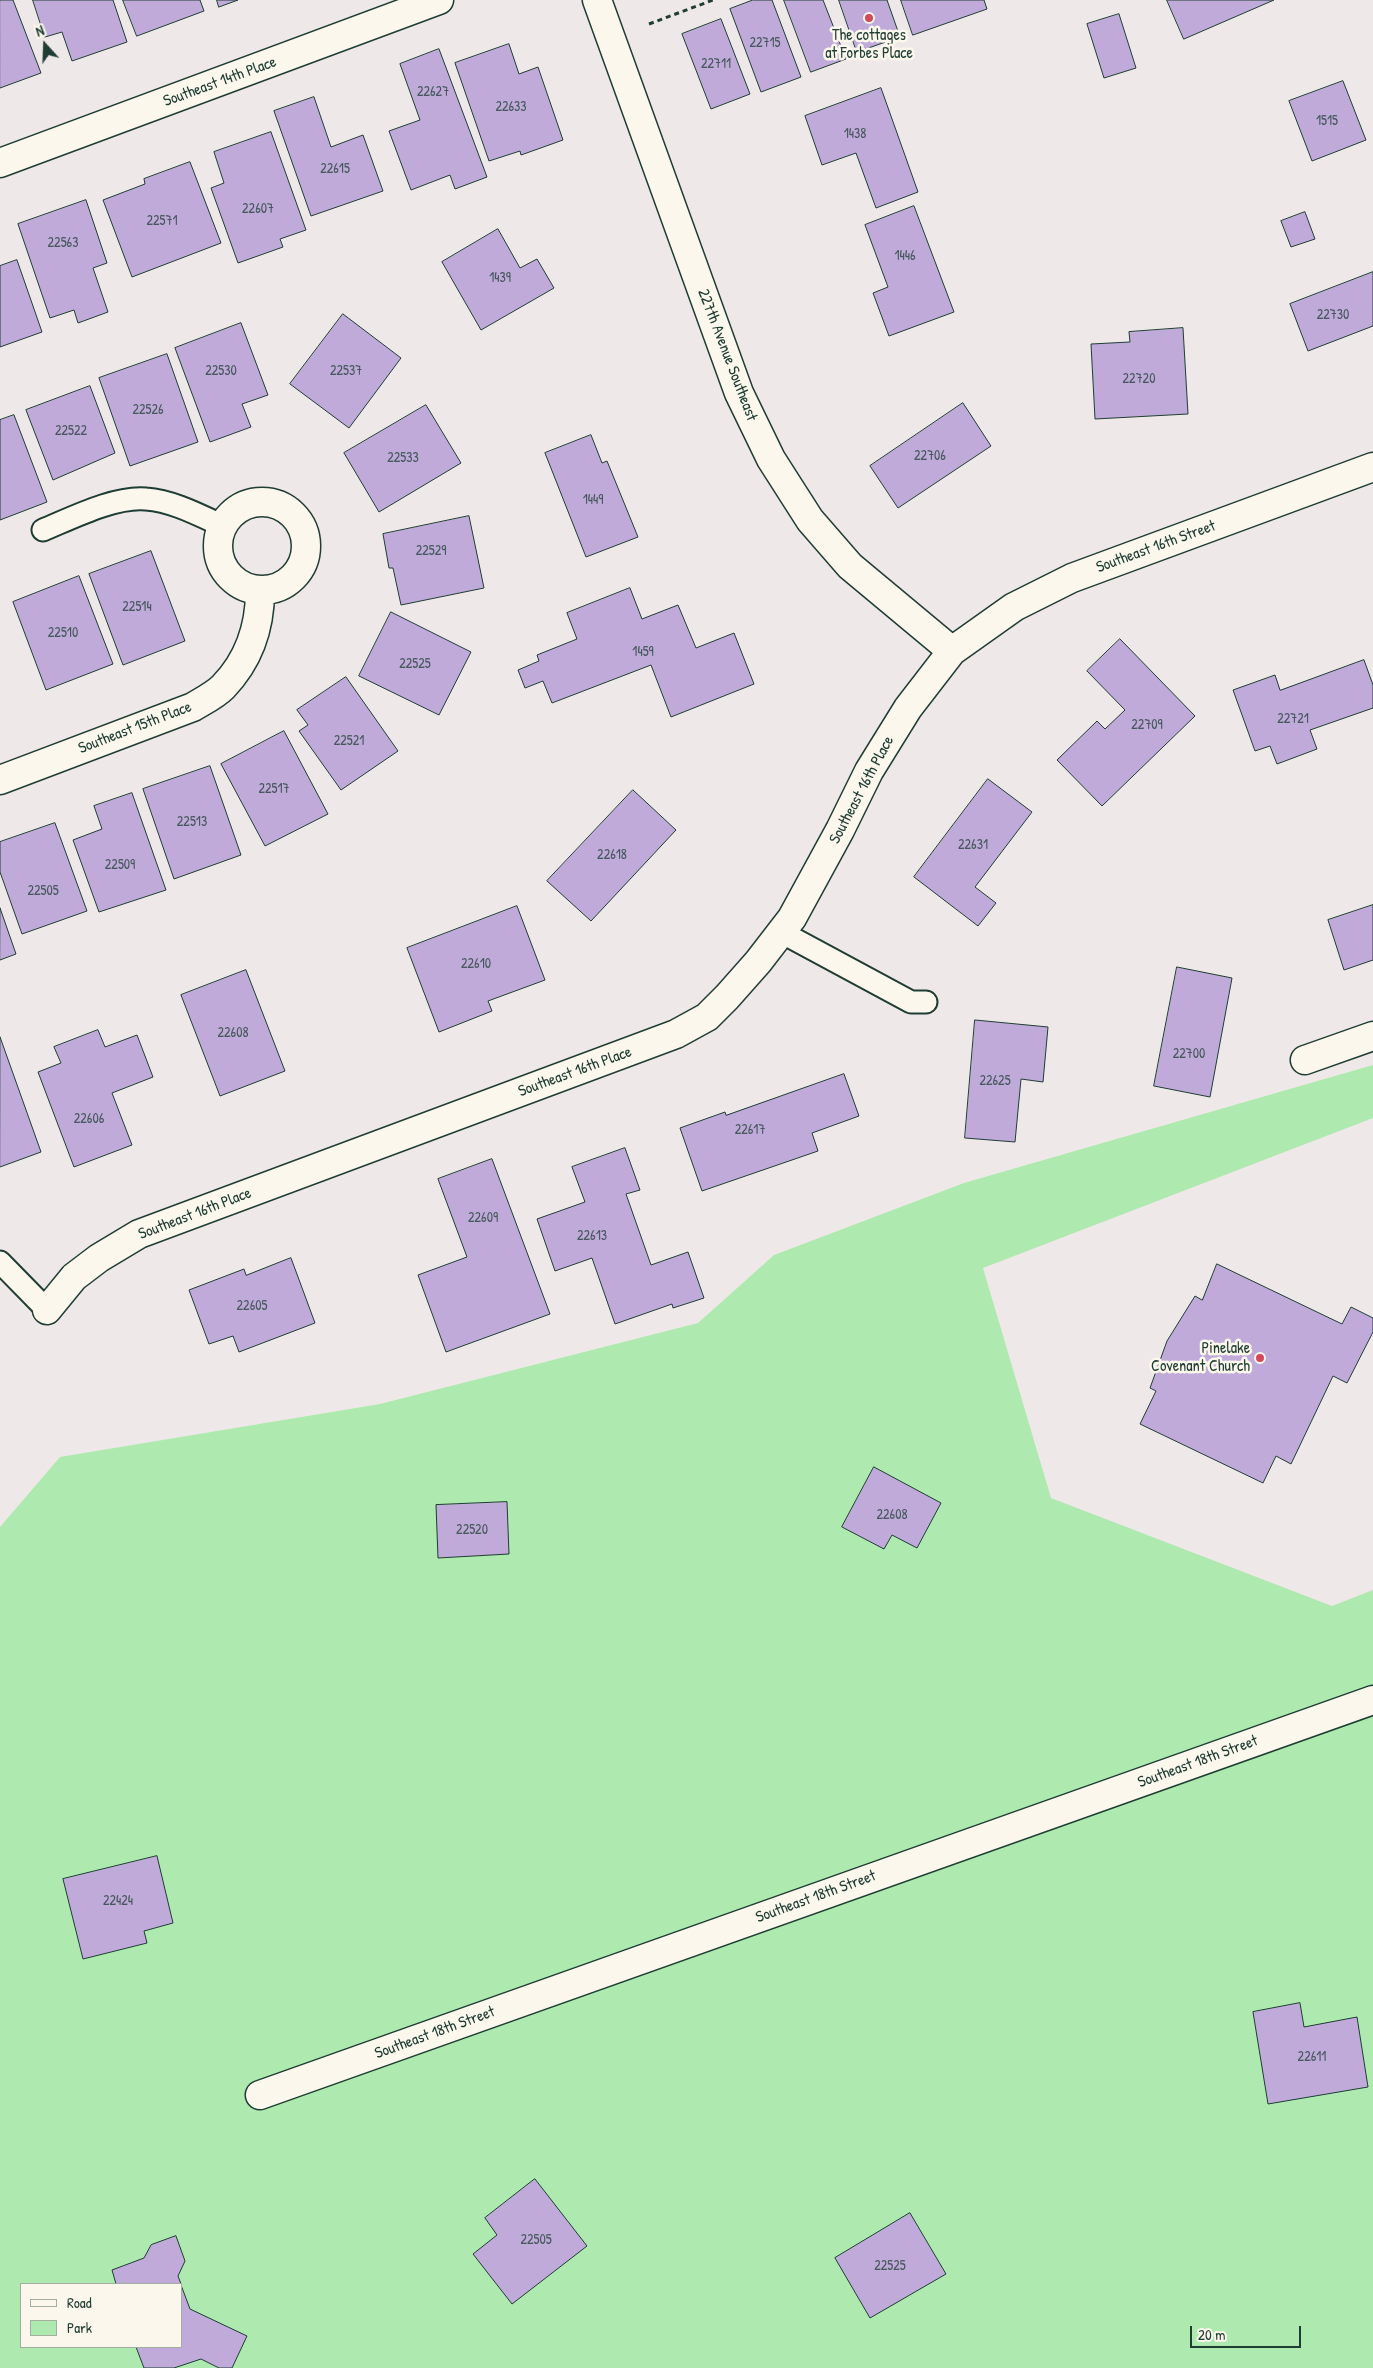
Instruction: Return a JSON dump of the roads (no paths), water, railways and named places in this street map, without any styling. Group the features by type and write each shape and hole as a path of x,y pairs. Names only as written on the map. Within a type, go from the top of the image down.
{"street":[{"name":"Southeast 14th Place","path":"0,163 439,0"},
{"name":"227th Avenue Southeast","path":"597,0 739,393 771,459 810,520 850,566 952,651"},
{"name":"Southeast 16th Street","path":"952,651 1014,607 1072,578 1373,467"},
{"path":"264,502 279,505 292,513 302,526 306,540 306,556 300,570 289,582 275,589 260,591 245,588 232,580 222,567 218,552 218,537 223,526 235,511 249,504 264,502"},
{"name":"Southeast 15th Place","path":"0,780 194,707 222,688 245,659 260,616 260,591"},
{"name":"Southeast 16th Place","path":"47,1310 74,1277 99,1258 139,1234 676,1034 707,1016 758,962 792,918 840,830 868,771 908,708 952,651"},
{"path":"1306,1060 1373,1036"},
{"name":"Southeast 18th Street","path":"260,2095 1373,1700"}],"lane":[{"path":"43,530 108,504 146,498 186,509 223,526"},
{"path":"781,932 911,1002 926,1002"},
{"path":"0,1262 47,1310"}],"place":[{"name":"The cottages at Forbes Place","path":"869,18"},
{"name":"Pinelake Covenant Church","path":"1260,1358"}]}
